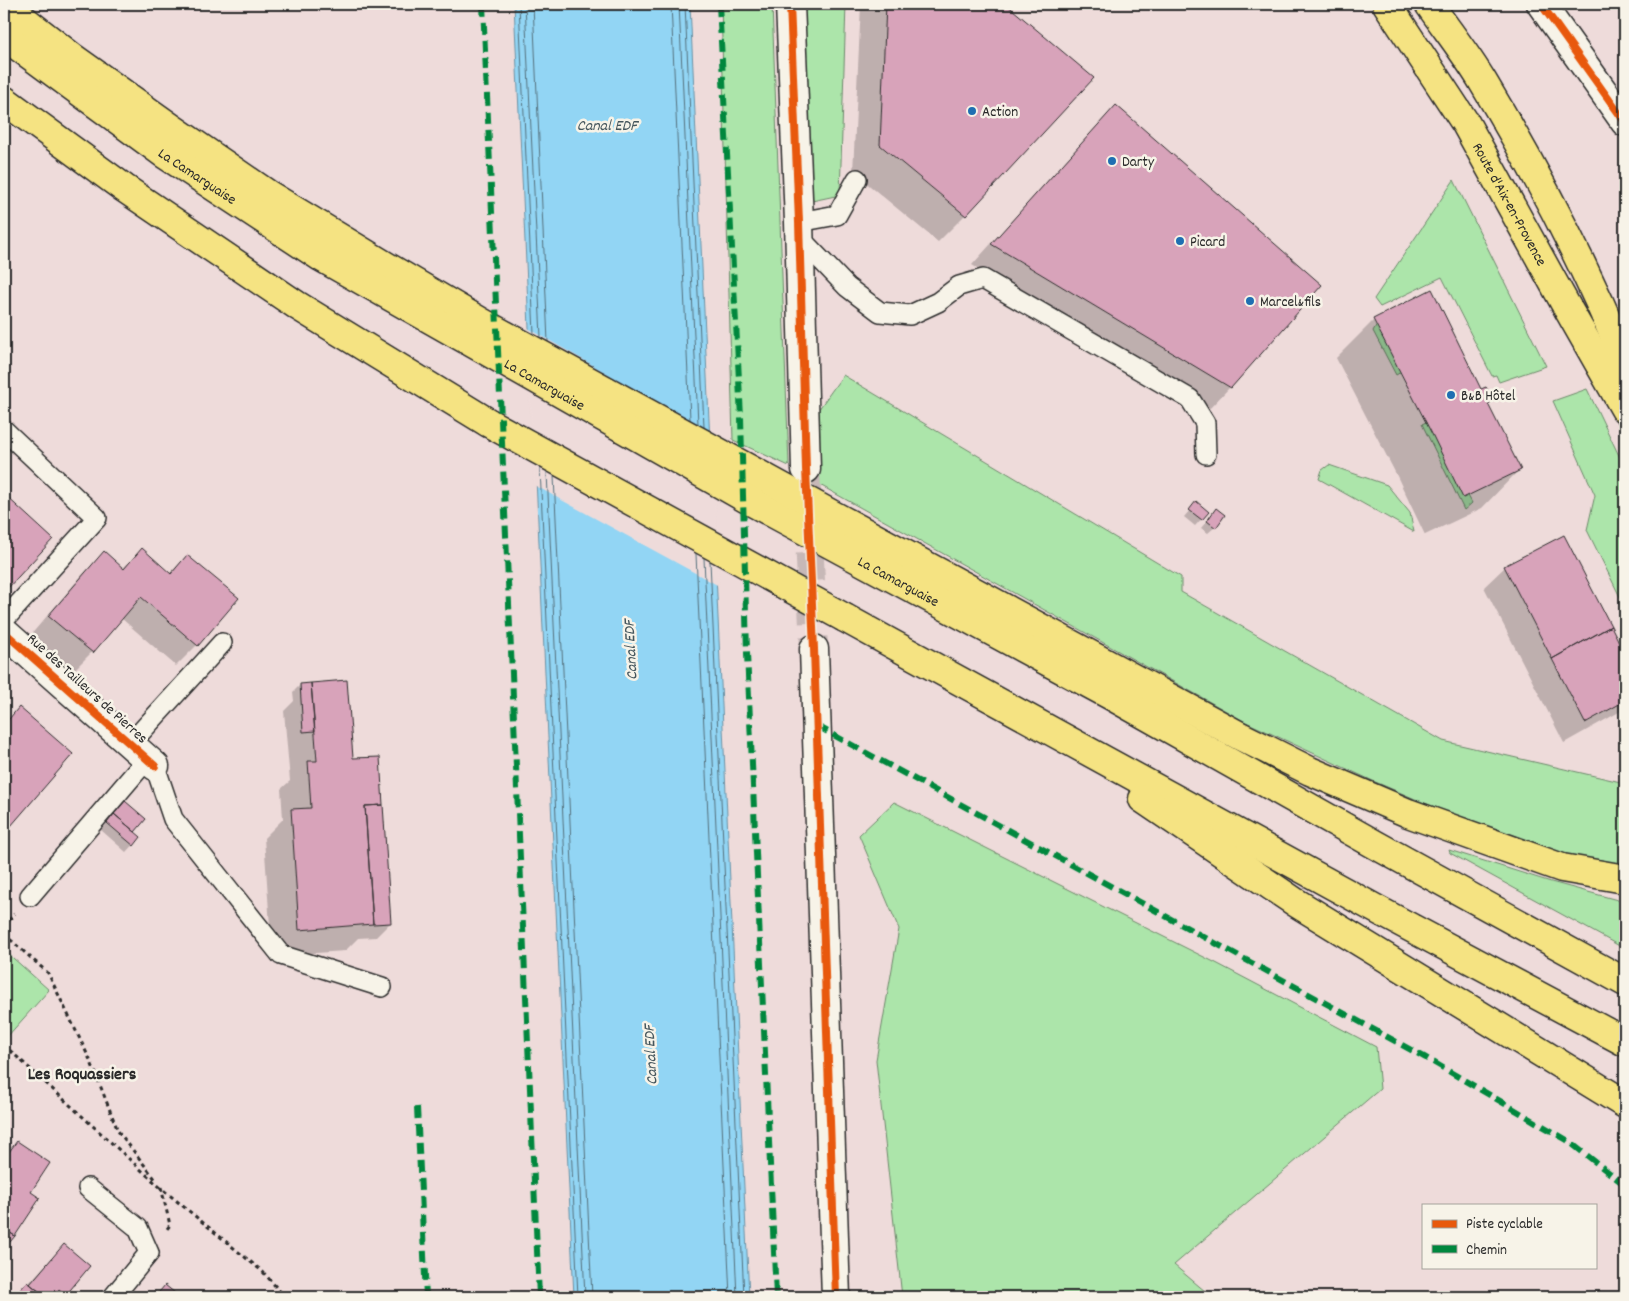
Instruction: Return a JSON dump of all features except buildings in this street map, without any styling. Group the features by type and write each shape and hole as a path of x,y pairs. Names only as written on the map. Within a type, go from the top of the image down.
{"main road":[{"path":"4,4 73,58 269,195 386,266 752,471 1240,736 1310,771 1408,813 1562,868 1625,879"},
{"name":"Route d'Aix-en-Provence","path":"1387,4 1466,124 1625,409"},
{"path":"1429,4 1482,81 1556,209 1625,361"},
{"name":"La Camarguaise","path":"4,36 163,153 321,257 763,508 1110,695 1376,845 1625,982"},
{"path":"4,100 124,188 298,306 489,423 1376,909 1625,1042"},
{"path":"763,508 1145,684"},
{"path":"1008,706 1294,902 1625,1104"}],"street":[{"path":"790,4 806,469"},
{"path":"1541,4 1625,122"},
{"name":"Rue des Tailleurs de Pierres","path":"4,632 144,756"},
{"path":"814,649 836,1297"}],"lane":[{"path":"857,179 837,215 799,230 847,287 880,312 910,315 938,302 959,286 983,279 1190,399 1204,423 1206,454"},
{"path":"4,430 97,518 4,620"},
{"path":"30,896 144,756 222,643"},
{"path":"144,756 173,819 281,955 382,987"},
{"path":"88,1188 138,1228 149,1253 113,1297"}],"path":[{"path":"4,934 48,973 91,1062 118,1131 161,1188 170,1225 149,1253"},
{"path":"4,1045 161,1188 262,1272 285,1297"}],"green space":[{"path":"721,4 772,4 789,466 733,440"},
{"path":"804,4 846,4 840,195 812,201"},
{"path":"1454,180 1546,366 1499,382 1496,375 1492,376 1442,277 1380,307 1374,299"},
{"path":"1380,319 1406,369 1396,375 1373,331"},
{"path":"843,375 1181,577 1181,592 1443,741 1625,783 1625,866 1586,860 1495,833 1373,781 1244,721 809,479 809,423"},
{"path":"1587,389 1625,468 1625,607 1587,530 1595,495 1553,401"},
{"path":"1428,421 1472,503 1464,510 1422,424"},
{"path":"1329,465 1387,485 1410,513 1414,532 1319,479 1322,470"},
{"path":"894,802 1216,963 1376,1047 1380,1089 1174,1265 1212,1297 902,1297 876,1060 899,929 859,835"},
{"path":"1449,850 1551,882 1625,902 1625,949 1450,853"},
{"path":"4,950 49,990 6,1038 4,1036"}],"water":[{"name":"Canal EDF","path":"514,4 690,4 749,1297 574,1297"}],"pier":[{"path":"526,327 712,434 719,586 534,485"}],"tunnel":[{"path":"806,469 814,649"}],"marked path":[{"path":"483,4 539,1297"},
{"path":"719,4 741,417 747,653 776,1297"},
{"path":"817,726 1426,1058 1567,1140 1625,1185"},
{"path":"417,1107 426,1297"}],"cycle path":[{"path":"790,4 836,1297"},
{"path":"1541,4 1625,122"},
{"path":"4,632 155,766"}],"place":[{"name":"Action","path":"972,111"},
{"name":"Darty","path":"1112,161"},
{"name":"Picard","path":"1180,241"},
{"name":"Marcel&fils","path":"1250,301"},
{"name":"B&B Hôtel","path":"1451,395"}],"district":[{"name":"Les Roquassiers","path":"82,1073"}]}
